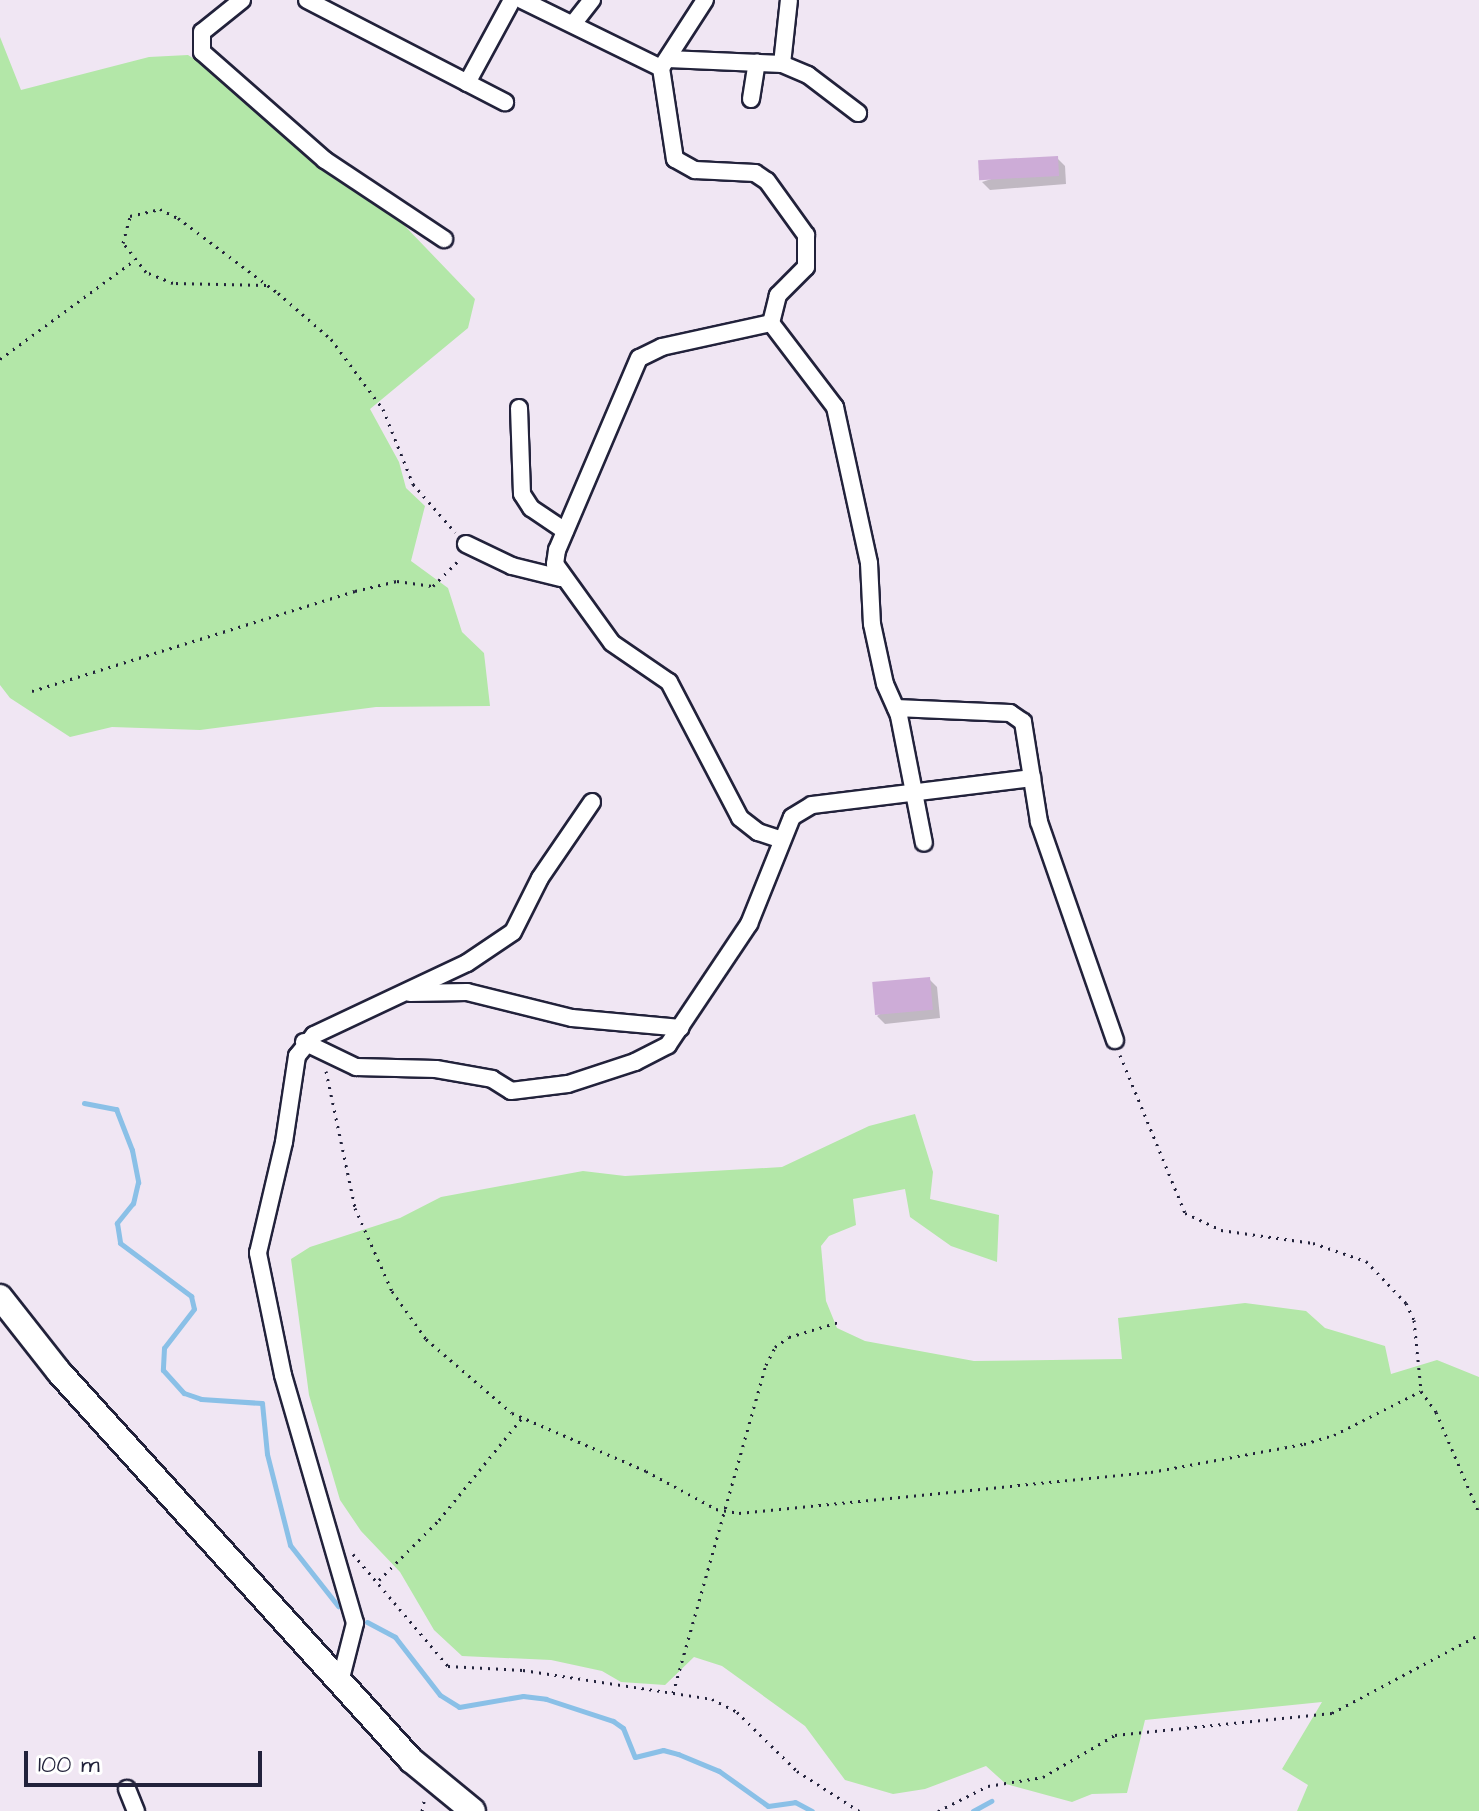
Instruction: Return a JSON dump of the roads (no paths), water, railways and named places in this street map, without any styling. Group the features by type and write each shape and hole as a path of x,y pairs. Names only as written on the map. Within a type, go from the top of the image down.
{"street":[{"path":"242,0 202,32 202,52 325,160 444,239"},
{"path":"307,0 505,102"},
{"path":"573,24 592,0"},
{"path":"705,0 665,63 672,148 682,167 755,173 767,181 806,235 806,267 778,295 771,323"},
{"path":"782,64 789,0"},
{"path":"467,83 522,1 665,63 782,64 808,75 858,113"},
{"path":"751,99 757,62"},
{"path":"771,323 662,347 639,358 565,531 555,564 561,578 612,643 669,682 740,818 779,839"},
{"path":"771,323 835,407 869,563 872,624 896,708 924,843"},
{"path":"519,408 522,494 531,508 565,531"},
{"path":"466,544 512,566 561,578"},
{"path":"896,708 1019,716 1029,733 1039,822 1115,1040"},
{"path":"304,1042 356,1067 469,1074 492,1079 511,1091 568,1084 635,1062 668,1045 749,924 779,839 792,817 812,805 1032,778"},
{"path":"340,1682 353,1648 355,1623 283,1375 258,1253 284,1142 297,1056 304,1042 467,963 513,932 540,878 592,802"},
{"path":"405,993 467,992 572,1018 681,1028"},
{"path":"0,1297 59,1372 411,1760 473,1811"},
{"path":"127,1789 136,1811"}],"waterway":[{"path":"84,1103 116,1109 132,1150 138,1182 133,1203 117,1223 120,1243 191,1296 194,1309 164,1348 163,1370 184,1393 201,1399 262,1403 267,1454 290,1545 338,1606"},
{"path":"367,1622 395,1637 440,1695 459,1707 523,1696 546,1699 613,1721 623,1728 635,1757 663,1750 678,1754 719,1771 768,1806 795,1802 812,1811"},
{"path":"973,1811 991,1801"}]}
